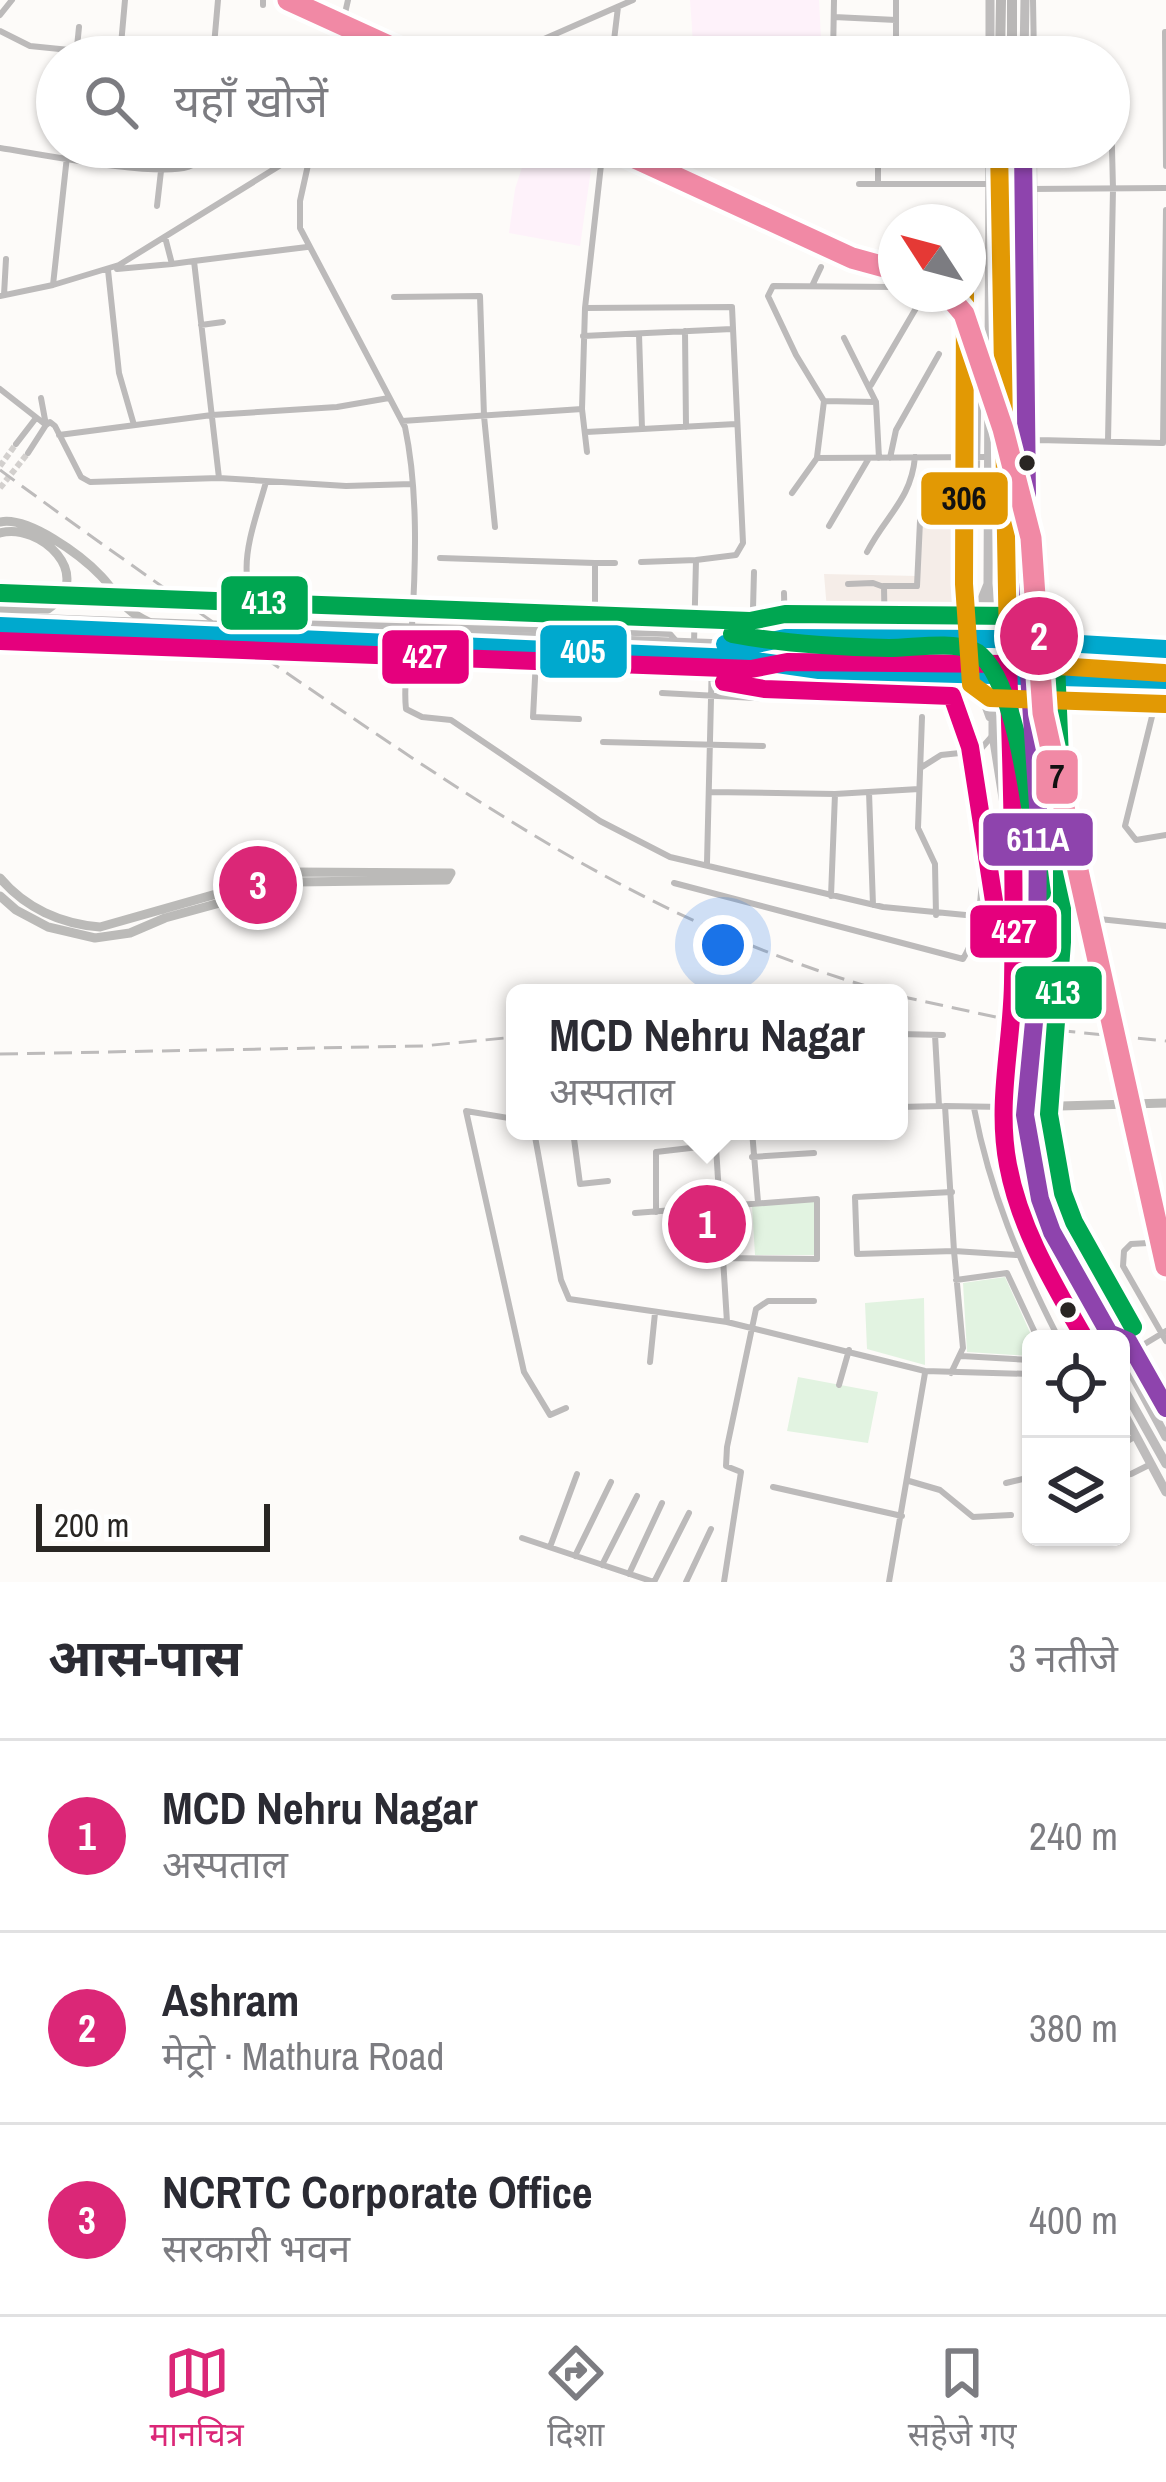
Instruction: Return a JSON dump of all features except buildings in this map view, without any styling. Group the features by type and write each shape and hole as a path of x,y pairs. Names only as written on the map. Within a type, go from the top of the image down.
{"highway":[{"path":"1000,36 1001,0"},
{"path":"1012,0 1012,36"},
{"path":"994,168 1003,646 1008,767 1021,844"},
{"path":"1012,168 1021,844"},
{"path":"1030,640 1166,649"},
{"path":"993,674 1164,680"}],"main road":[{"path":"990,0 990,36"},
{"path":"1029,0 1029,36"},
{"path":"992,168 983,457 993,639 992,722 1021,911"},
{"path":"1023,168 1029,674 1038,806 1038,942 1025,1115 1040,1199 1052,1232 1107,1330"},
{"path":"1,527 18,520 36,528 102,577 125,609 154,625"},
{"path":"0,613 48,609 66,594 69,582 56,553 29,535 1,527"},
{"path":"988,538 1027,538"},
{"path":"988,584 1030,587"},
{"path":"953,641 969,631 988,584"},
{"path":"1030,587 1043,622 1068,642"},
{"path":"0,613 154,625 785,648"},
{"path":"0,626 712,658 885,641 1030,640"},
{"path":"734,658 765,665 883,673 993,674"},
{"path":"964,672 981,692 992,722"},
{"path":"1034,732 1060,690 1102,678"},
{"path":"992,722 1034,732"},
{"path":"1021,844 1036,889"},
{"path":"1021,844 1021,940 1009,1114 1016,1171 1031,1225 1090,1330"},
{"path":"0,878 44,913 100,927 294,872 451,873 447,880 296,882 165,918 130,933 95,938 48,927 0,896"},
{"path":"1095,1309 1096,1267 1060,1175 1050,1113 1053,1108 1166,1103"},
{"path":"1130,1345 1166,1408"},
{"path":"1130,1370 1166,1437"},
{"path":"1130,1400 1166,1464"},
{"path":"1130,1425 1166,1492"}],"street":[{"path":"0,15 13,0"},
{"path":"122,36 125,0"},
{"path":"214,36 218,0"},
{"path":"340,36 348,0"},
{"path":"550,36 632,0"},
{"path":"834,0 834,36"},
{"path":"896,0 896,36"},
{"path":"614,36 618,6"},
{"path":"834,17 896,20"},
{"path":"79,36 80,26"},
{"path":"0,32 36,47"},
{"path":"1165,32 1166,166"},
{"path":"0,148 36,153"},
{"path":"53,286 66,168"},
{"path":"142,168 178,168"},
{"path":"108,270 277,168"},
{"path":"307,168 300,228 402,421 411,457 412,626 406,709 422,717 451,719 581,808 670,857 873,905 976,916"},
{"path":"587,452 582,409 584,308 600,168"},
{"path":"878,168 878,184"},
{"path":"1033,168 1036,522"},
{"path":"1108,441 1112,168"},
{"path":"157,206 161,171"},
{"path":"859,184 990,184"},
{"path":"1032,189 1166,188"},
{"path":"1037,440 1165,443 1166,210"},
{"path":"165,237 172,264"},
{"path":"6,260 2,295 108,270 308,247"},
{"path":"194,261 219,478"},
{"path":"812,286 821,267"},
{"path":"108,270 119,373 134,424"},
{"path":"792,494 817,458 824,401 768,296 773,286 878,287"},
{"path":"394,297 480,296 484,416 495,526"},
{"path":"584,308 731,305 742,549 736,555 641,562"},
{"path":"871,385 914,312"},
{"path":"201,325 223,322"},
{"path":"583,336 732,329"},
{"path":"686,332 686,427"},
{"path":"639,334 642,429"},
{"path":"830,526 874,458 876,402 844,338"},
{"path":"890,458 896,430 939,355"},
{"path":"0,389 46,425"},
{"path":"41,398 46,425"},
{"path":"59,435 389,398"},
{"path":"824,401 876,402"},
{"path":"402,421 582,409"},
{"path":"16,444 37,418"},
{"path":"28,453 52,423 81,477 90,482 219,478 362,487 412,484"},
{"path":"586,432 736,424"},
{"path":"817,458 983,457 976,522"},
{"path":"867,552 908,493 915,458"},
{"path":"266,482 246,563 249,587 261,611 290,623 596,630 670,634 671,642"},
{"path":"848,584 917,586 920,521 989,525"},
{"path":"440,558 615,562"},
{"path":"694,643 695,560"},
{"path":"595,563 596,630"},
{"path":"752,645 754,572"},
{"path":"883,586 885,641"},
{"path":"784,593 785,648"},
{"path":"408,653 672,664 670,657"},
{"path":"707,863 712,658"},
{"path":"536,659 533,717 579,719"},
{"path":"1164,680 1125,826 1136,840 1166,835"},
{"path":"662,693 774,699"},
{"path":"922,717 918,827 935,865 936,915"},
{"path":"922,767 941,755 979,751 993,735"},
{"path":"603,742 763,746"},
{"path":"674,883 960,959 967,954 976,916 983,842 979,751"},
{"path":"710,792 835,794 920,789"},
{"path":"869,792 873,905"},
{"path":"831,896 835,794"},
{"path":"1054,873 1061,916 1166,926"},
{"path":"908,1034 939,1035 961,1356 951,1373"},
{"path":"908,1107 1053,1108"},
{"path":"974,1108 989,1180 1016,1255 1054,1330"},
{"path":"506,1118 466,1112 524,1372 550,1415 566,1408"},
{"path":"536,1140 564,1292 577,1302 727,1322 925,1371 1022,1374"},
{"path":"574,1140 580,1184 608,1181"},
{"path":"716,1140 727,1322"},
{"path":"752,1140 758,1202"},
{"path":"656,1212 656,1152 716,1145"},
{"path":"752,1157 814,1153"},
{"path":"952,1192 855,1197 857,1254 954,1250 1016,1255"},
{"path":"635,1214 817,1199 819,1257 724,1258"},
{"path":"1133,1351 1165,1336 1123,1266 1123,1257 1131,1244 1166,1242"},
{"path":"956,1280 1006,1273 1034,1330"},
{"path":"724,1582 740,1472 727,1466 727,1447 756,1309 762,1302 814,1301"},
{"path":"650,1362 655,1312"},
{"path":"839,1385 849,1350"},
{"path":"961,1356 1022,1359"},
{"path":"889,1582 925,1371"},
{"path":"1130,1440 1136,1436"},
{"path":"1131,1474 1151,1464"},
{"path":"550,1547 578,1474"},
{"path":"1006,1483 1022,1479"},
{"path":"909,1481 940,1490 973,1517 1011,1515"},
{"path":"575,1556 611,1482"},
{"path":"773,1487 902,1516"},
{"path":"602,1564 637,1496"},
{"path":"629,1574 662,1503"},
{"path":"522,1538 654,1582 689,1513"},
{"path":"686,1582 711,1529"}],"shaded area":[{"path":"690,0 819,0 821,36 693,36"},
{"path":"522,168 591,168 580,246 509,233"},
{"path":"917,517 963,517 957,628 884,637 829,634 824,574 918,576"}],"green space":[{"path":"814,1199 817,1255 755,1255 752,1206"},
{"path":"1005,1277 1029,1330 1022,1330 1022,1355 967,1352 963,1283"},
{"path":"924,1298 925,1365 867,1349 865,1303"},
{"path":"798,1377 878,1392 868,1443 787,1431"}],"tunnel":[{"path":"0,466 16,444"},
{"path":"0,488 28,453"},
{"path":"785,648 995,651"},
{"path":"1024,651 1166,659"},
{"path":"784,658 1033,661 1166,669"}],"railway":[{"path":"0,470 293,677 534,835 667,908 737,940 862,984"},
{"path":"908,998 1055,1030 1166,1041"},
{"path":"0,1054 423,1046 506,1038"}],"transit line":[{"name":"7","path":"288,0 367,36"},
{"name":"7","path":"657,168 852,258 878,265"},
{"name":"306","path":"999,168 1008,647 1027,664 1164,673"},
{"name":"611A","path":"1023,168 1029,674 1038,806 1037,991 1025,1115 1040,1199 1052,1232 1107,1330"},
{"name":"7","path":"962,312 1003,429 1031,538 1043,713 1166,1266"},
{"name":"306","path":"965,312 964,584 971,684 990,698 1165,704"},
{"name":"413","path":"1,593 750,621 785,614 1031,616 1045,620 1055,639 1062,805 1062,942 1049,1114 1063,1193 1074,1222 1133,1327"},
{"name":"405","path":"0,626 734,658 819,670 1166,680"},
{"name":"413","path":"732,634 830,646 953,646 972,650 988,663 1013,722 1042,893"},
{"name":"405","path":"725,644 752,645 785,638 993,639 1166,649"},
{"name":"427","path":"0,641 751,669 787,662 1008,664 1014,943 1005,1142 1013,1189 1029,1233 1080,1330"},
{"name":"427","path":"724,682 764,689 952,696 970,747 994,901"},
{"name":"611A","path":"1130,1345 1166,1408"}],"place":[{"name":"Ashram","path":"1039,636"},
{"name":"NCRTC Corporate Office","path":"258,885"},
{"name":"MCD Nehru Nagar","path":"707,1224"}]}
